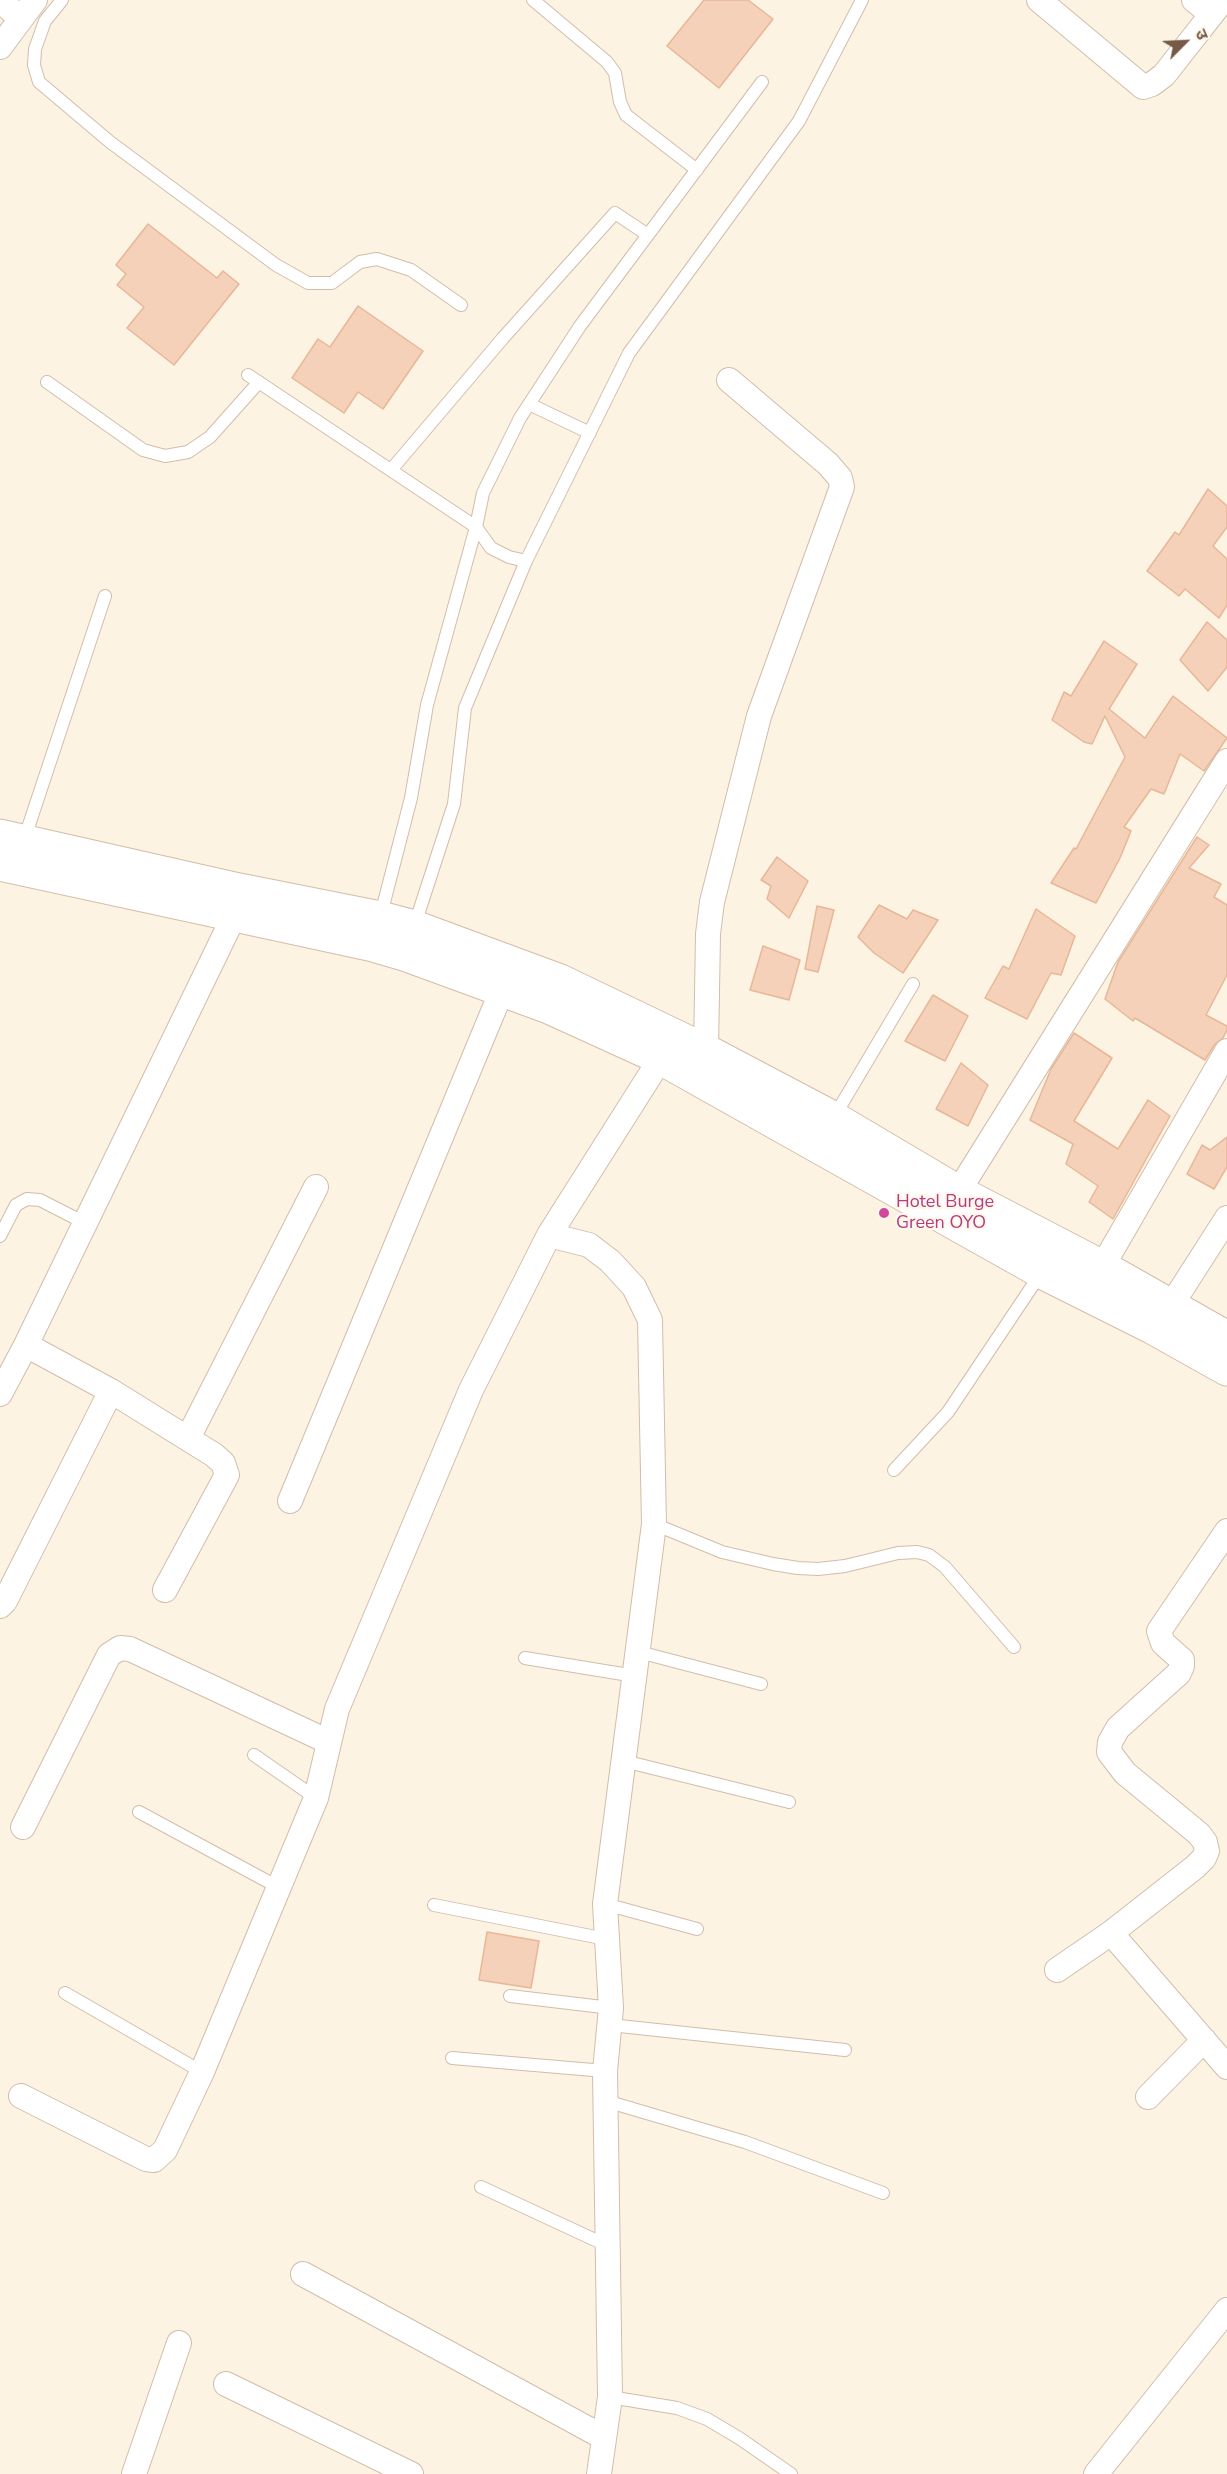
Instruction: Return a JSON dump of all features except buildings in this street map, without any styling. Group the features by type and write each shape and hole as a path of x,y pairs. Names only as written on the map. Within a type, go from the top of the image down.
{"street":[{"path":"0,0 27,9 0,47"},
{"path":"1038,0 1143,87 1152,84 1164,75 1210,5"},
{"path":"706,1050 708,934 712,902 759,716 842,487 840,478 828,464 729,380"},
{"path":"958,1192 1227,760"},
{"path":"12,839 239,890 377,932 560,981 706,1050 833,1118 958,1192 1102,1268 1227,1338"},
{"path":"0,864 234,916 377,932"},
{"path":"0,1394 26,1345 234,916"},
{"path":"411,941 502,990 549,1007 661,1058 1042,1272 1143,1322 1227,1368"},
{"path":"290,1501 502,990"},
{"path":"1102,1268 1227,1051"},
{"path":"21,2097 146,2159 154,2160 165,2150 202,2072 316,1798 337,1709 471,1390 549,1235 661,1058"},
{"path":"188,1438 316,1187"},
{"path":"1170,1307 1227,1218"},
{"path":"549,1235 589,1245 610,1261 634,1287 650,1320 654,1524 605,1904 610,2016 605,2070 610,2397 599,2474"},
{"path":"26,1345 111,1391 188,1438 223,1463 227,1475 165,1590"},
{"path":"0,1606 5,1601 111,1391"},
{"path":"1057,1970 1110,1933 1195,1867 1207,1851 1205,1842 1199,1834 1125,1773 1109,1752 1110,1742 1118,1728 1179,1672 1182,1660 1163,1643 1159,1631 1227,1531"},
{"path":"23,1827 109,1655 120,1648 130,1649 328,1742"},
{"path":"1110,1933 1227,2067"},
{"path":"1148,2097 1204,2040"},
{"path":"303,2274 603,2437"},
{"path":"1102,2472 1227,2310"},
{"path":"134,2474 179,2343"},
{"path":"226,2384 411,2474"}],"lane":[{"path":"62,0 45,21 35,49 34,65 39,82 110,142 276,265 308,283 332,283 360,262 377,259 411,270 460,305"},
{"path":"533,0 607,62 615,73 620,102 626,115 697,170"},
{"path":"411,941 454,804 465,708 526,561 629,353 799,121 862,0"},
{"path":"377,932 411,798 427,705 476,528 483,493 529,404 580,326 762,82"},
{"path":"391,470 503,338 615,213 648,235"},
{"path":"248,375 476,528 491,548 509,557 526,561"},
{"path":"47,382 143,450 165,456 188,452 210,437 259,382"},
{"path":"529,404 590,433"},
{"path":"12,839 105,596"},
{"path":"833,1118 913,984"},
{"path":"0,1236 16,1205 27,1199 40,1200 86,1222"},
{"path":"894,1470 948,1412 1042,1272"},
{"path":"654,1524 722,1551 798,1568 818,1569 845,1566 898,1553 917,1552 929,1555 945,1567 1014,1647"},
{"path":"639,1653 761,1684"},
{"path":"525,1658 635,1676"},
{"path":"254,1755 316,1798"},
{"path":"624,1761 789,1802"},
{"path":"139,1812 278,1887"},
{"path":"605,1904 697,1929"},
{"path":"434,1905 606,1939"},
{"path":"65,1993 202,2072"},
{"path":"510,1996 610,2016 845,2050"},
{"path":"452,2058 605,2070"},
{"path":"606,2101 745,2142 883,2193"},
{"path":"481,2187 606,2245"},
{"path":"610,2397 677,2408 707,2419 791,2474"}],"place":[{"name":"Hotel Burge Green OYO","path":"884,1213"}]}
